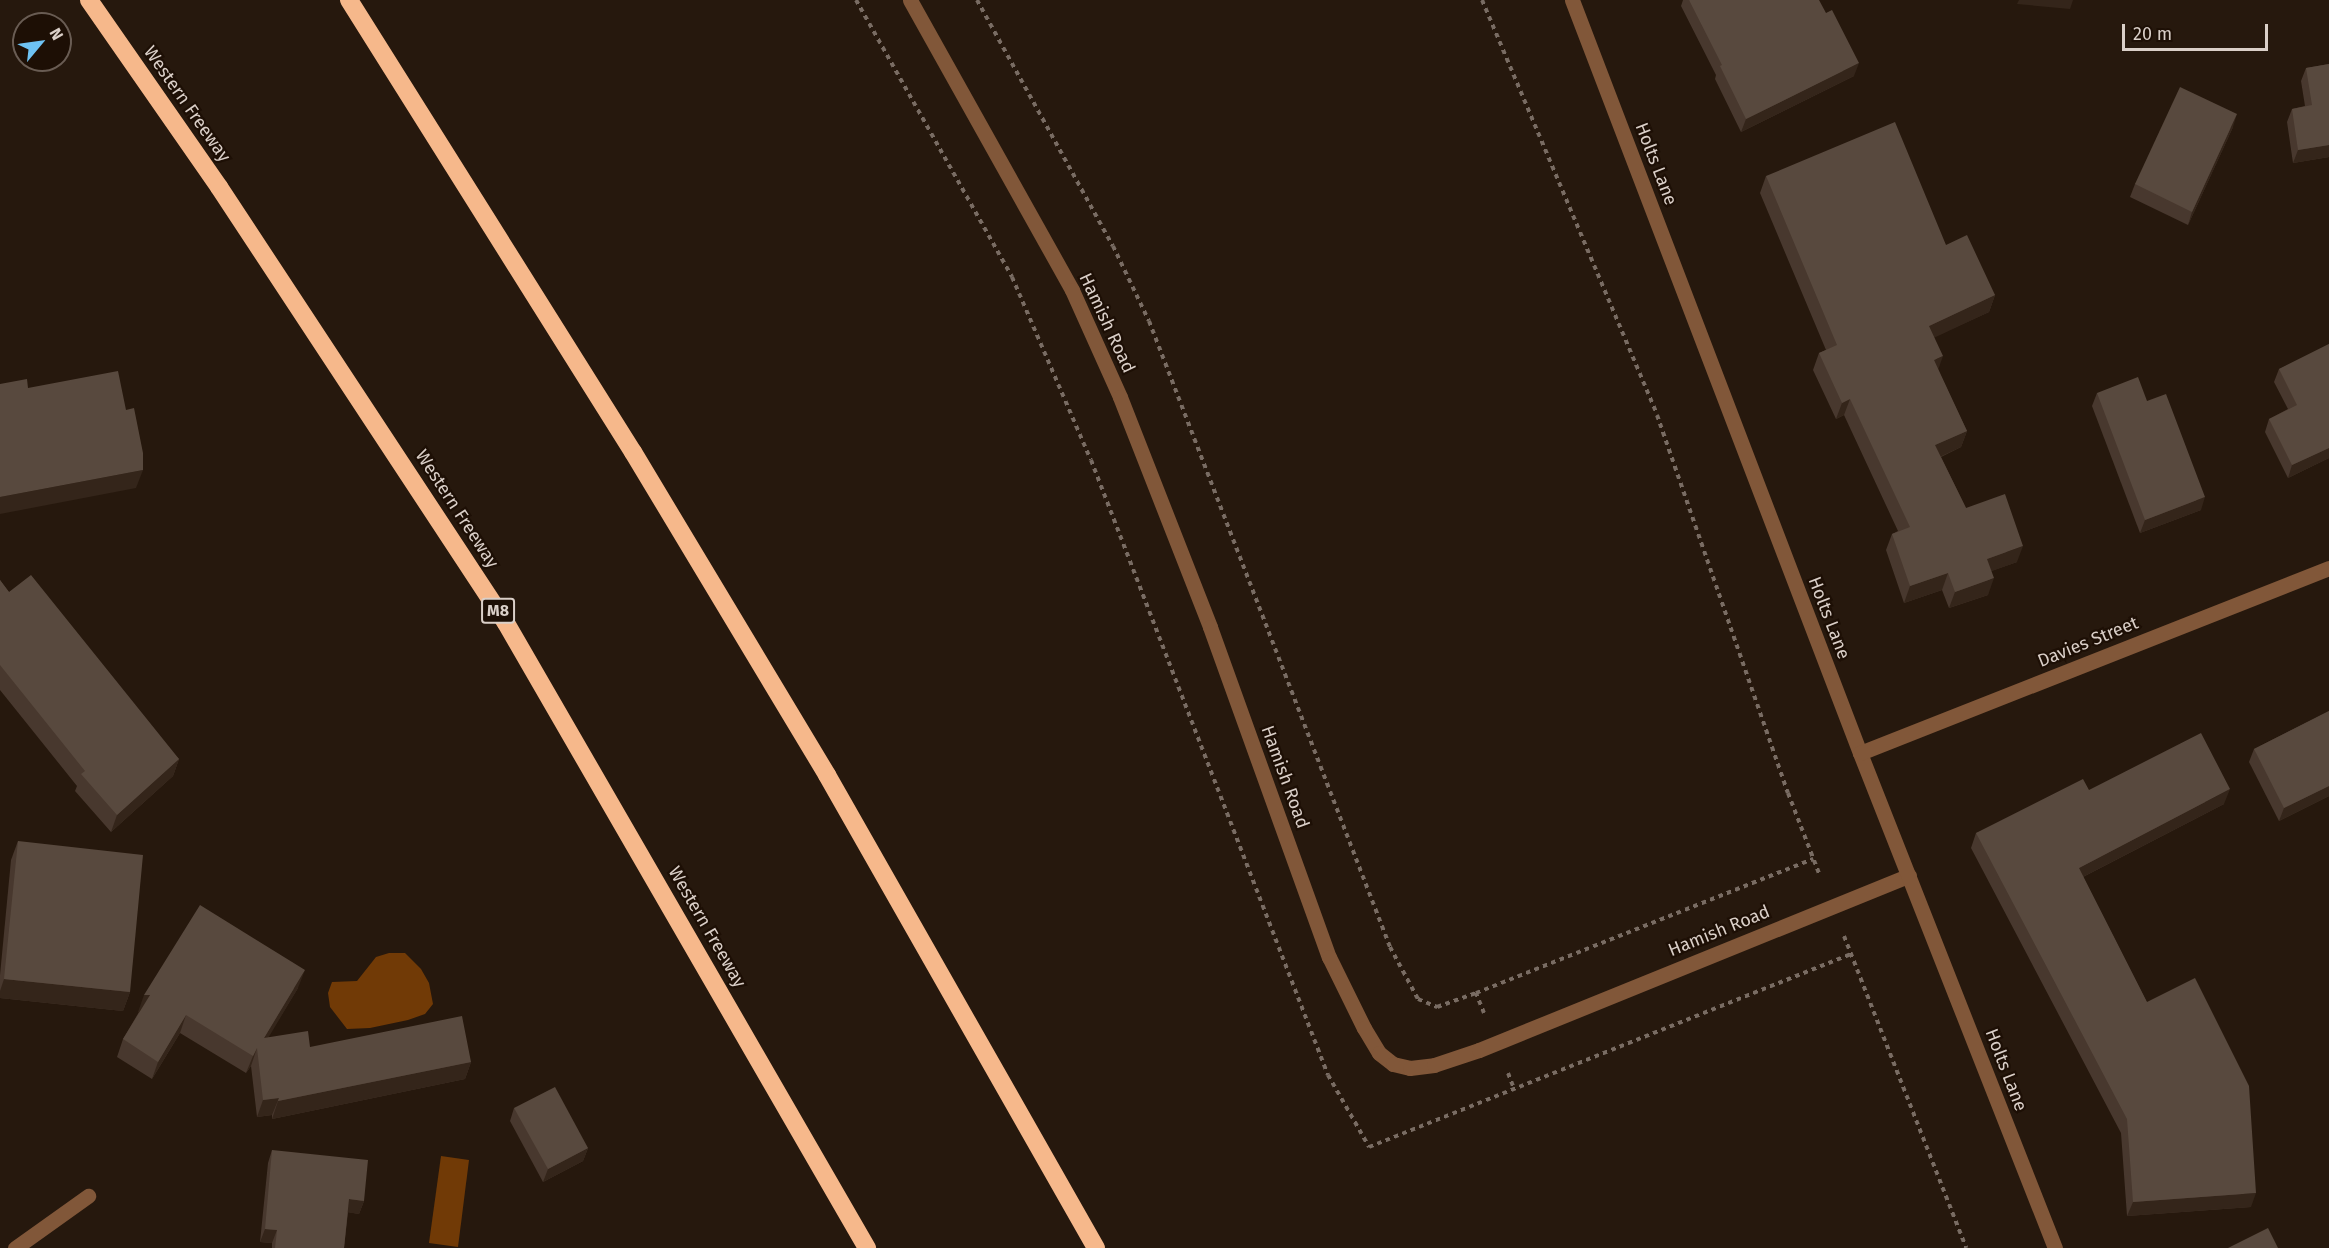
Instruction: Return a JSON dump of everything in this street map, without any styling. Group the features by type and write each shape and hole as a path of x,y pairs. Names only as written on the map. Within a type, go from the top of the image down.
{"highway":[{"name":"Western Freeway","path":"89,0 219,187 506,623 867,1248"},
{"path":"349,0 633,452 827,775 1096,1248"}],"street":[{"name":"Hamish Road","path":"910,0 1072,290 1120,397 1210,627 1329,957 1379,1053 1393,1064 1410,1068 1434,1065 1496,1043 1909,875"},
{"name":"Holts Lane","path":"1572,0 1860,753 2055,1248"},
{"name":"Davies Street","path":"1860,753 2329,568"},
{"path":"15,1248 88,1196"}],"path":[{"path":"856,0 876,36"},
{"path":"977,0 1113,246 1149,321 1390,947 1418,999 1437,1007 1813,859"},
{"path":"1482,0 1657,415 1813,859 1966,1248"},
{"path":"1476,993 1514,1089"}],"shaded area":[{"path":"389,953 405,953 421,969 429,983 433,1004 425,1014 408,1020 370,1028 347,1029 330,1007 328,993 332,982 357,981 376,957"},
{"path":"441,1156 469,1160 458,1247 429,1243"}],"building":[{"path":"1689,0 1819,0 1826,13 1832,10 1859,63 1746,119"},
{"path":"2329,64 2329,145 2298,150 2292,109 2312,105 2306,68"},
{"path":"2180,87 2237,114 2192,212 2135,184"},
{"path":"1895,122 1946,245 1967,235 1995,295 1929,326 1943,356 1934,360 1967,431 1935,445 1966,508 2005,494 2023,546 1987,559 1994,578 1955,592 1948,573 1910,586 1892,534 1910,527 1850,399 1842,403 1819,353 1837,345 1766,176"},
{"path":"2329,344 2329,448 2292,465 2269,419 2297,405 2279,369"},
{"path":"118,371 126,410 134,408 143,453 143,470 0,497 0,384 27,379 28,388"},
{"path":"2138,377 2147,401 2166,394 2205,497 2145,520 2097,393"},
{"path":"31,575 179,759 117,815 81,774 85,771 0,665 0,580 9,592"},
{"path":"2329,711 2329,786 2284,808 2254,749"},
{"path":"2201,733 2230,789 2079,868 2147,1002 2195,978 2249,1086 2256,1193 2133,1202 2127,1119 1976,833 2083,779 2089,790"},
{"path":"18,841 143,855 130,992 4,979"},
{"path":"200,905 305,970 264,1038 308,1031 310,1047 462,1016 471,1062 278,1101 279,1098 263,1100 257,1048 253,1056 186,1015 158,1062 123,1039 150,995 144,995"},
{"path":"555,1087 588,1148 548,1169 514,1108"},
{"path":"272,1150 368,1160 364,1201 349,1199 344,1248 275,1248 277,1230 265,1229"},
{"path":"2268,1228 2278,1248 2228,1248"}]}
